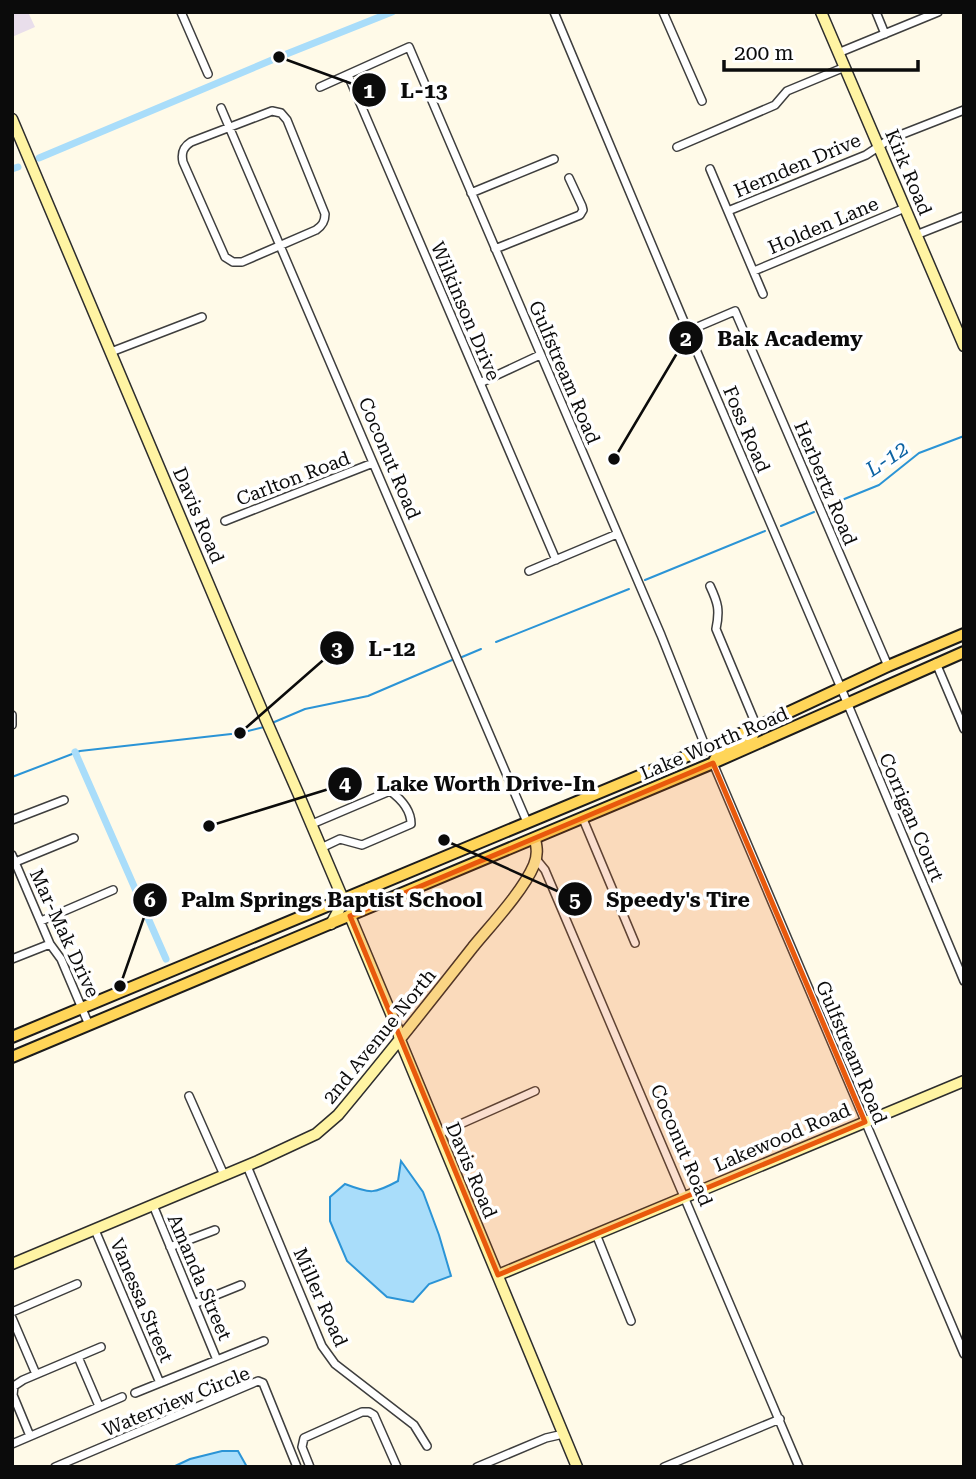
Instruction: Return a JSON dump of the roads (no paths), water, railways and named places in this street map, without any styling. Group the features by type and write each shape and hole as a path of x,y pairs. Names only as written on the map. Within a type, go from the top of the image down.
{"main road":[{"name":"Lake Worth Road","path":"12,1037 757,727 964,634"},
{"name":"Lake Worth Road","path":"12,1057 713,763 964,652"},
{"path":"713,763 722,750 752,737 757,727"},
{"path":"665,783 667,775 699,761 705,755 706,748"},
{"path":"534,839 537,827 563,814 572,803"},
{"path":"485,859 500,846 525,835 528,832 527,822"}],"street":[{"path":"181,12 208,74"},
{"name":"Foss Road","path":"554,12 847,703"},
{"path":"663,12 702,101"},
{"name":"Kirk Road","path":"821,12 964,346"},
{"path":"876,12 885,34"},
{"path":"838,53 938,12"},
{"name":"Gulfstream Road","path":"348,75 409,47 661,635 706,748"},
{"path":"677,147 775,105 787,91 845,67"},
{"path":"320,88 348,75"},
{"name":"Wilkinson Drive","path":"348,75 556,560"},
{"name":"Coconut Road","path":"221,108 527,822"},
{"name":"Hernden Drive","path":"728,211 866,155 890,139 964,110"},
{"path":"272,111 284,116 325,215 323,223 316,230 242,262 233,262 225,257 183,162 182,152 187,144 229,127 272,111"},
{"name":"Davis Road","path":"12,119 343,899"},
{"path":"471,192 554,159"},
{"path":"710,169 763,294"},
{"path":"495,249 580,215 582,206 569,178"},
{"name":"Holden Lane","path":"754,271 905,208"},
{"path":"916,235 964,216"},
{"name":"Herbertz Road","path":"688,331 735,311 888,666"},
{"path":"111,352 202,317"},
{"path":"480,383 540,355"},
{"name":"Carlton Road","path":"225,521 373,463"},
{"path":"529,571 617,534"},
{"path":"710,586 718,604 716,629 757,727"},
{"path":"936,663 964,729"},
{"name":"Corrigan Court","path":"847,703 964,981"},
{"path":"12,715 12,725"},
{"name":"Gulfstream Road","path":"713,763 964,1353"},
{"path":"312,824 390,791 411,814 411,824 362,845 340,839 321,848"},
{"path":"12,820 64,800"},
{"path":"583,818 635,943"},
{"path":"13,860 74,838"},
{"name":"Coconut Road","path":"534,839 538,852 536,859 545,870 799,1467"},
{"name":"2nd Avenue North","path":"12,1264 247,1166 316,1134 327,1126 400,1040 512,898 533,869 536,859"},
{"name":"Mar-Mak Drive","path":"13,860 50,944 61,958 89,1025"},
{"path":"350,916 368,889"},
{"path":"41,921 113,890"},
{"path":"331,924 343,899"},
{"name":"Davis Road","path":"350,916 578,1467"},
{"path":"12,959 50,944"},
{"name":"Lakewood Road","path":"498,1275 964,1081"},
{"path":"438,1134 535,1091"},
{"path":"189,1096 224,1175"},
{"name":"Miller Road","path":"247,1166 322,1346 335,1364 414,1425 427,1446"},
{"name":"Amanda Street","path":"153,1205 217,1360"},
{"name":"Vanessa Street","path":"94,1230 160,1383"},
{"path":"170,1247 215,1230"},
{"path":"596,1234 631,1321"},
{"path":"12,1312 77,1284"},
{"path":"194,1304 241,1285"},
{"path":"12,1318 36,1374"},
{"path":"135,1393 264,1341"},
{"path":"30,1436 13,1395 17,1383 101,1347"},
{"path":"78,1357 99,1406"},
{"name":"Waterview Circle","path":"55,1467 258,1381 263,1383 297,1467"},
{"path":"12,1444 122,1397"},
{"path":"310,1467 302,1447 304,1438 362,1412 369,1412 374,1415 397,1467"},
{"path":"664,1467 780,1419"},
{"path":"477,1467 546,1438 553,1432 563,1431"}],"water":[{"path":"401,1161 423,1192 451,1276 429,1284 413,1302 387,1297 347,1261 330,1221 330,1197 345,1184 367,1191 383,1188 398,1181"},
{"path":"222,1451 238,1451 247,1467 173,1467 190,1459"}],"waterway":[{"path":"39,158 392,12"},
{"path":"12,169 18,167"},
{"name":"L-12","path":"827,506 879,485 919,453 964,436"},
{"name":"L-12","path":"781,526 814,512"},
{"name":"L-12","path":"645,580 765,531"},
{"name":"L-12","path":"496,642 629,589"},
{"name":"L-12","path":"462,657 481,649"},
{"name":"L-12","path":"272,723 305,709 368,696 452,660"},
{"name":"L-12","path":"12,777 80,751 240,733 264,727"},
{"path":"75,752 166,959"}],"place":[{"name":"L-13","path":"279,57"},
{"name":"Bak Academy","path":"614,459"},
{"name":"L-12","path":"240,733"},
{"name":"Lake Worth Drive-In","path":"209,826"},
{"name":"Speedy's Tire","path":"444,840"},
{"name":"Palm Springs Baptist School","path":"120,986"}]}
